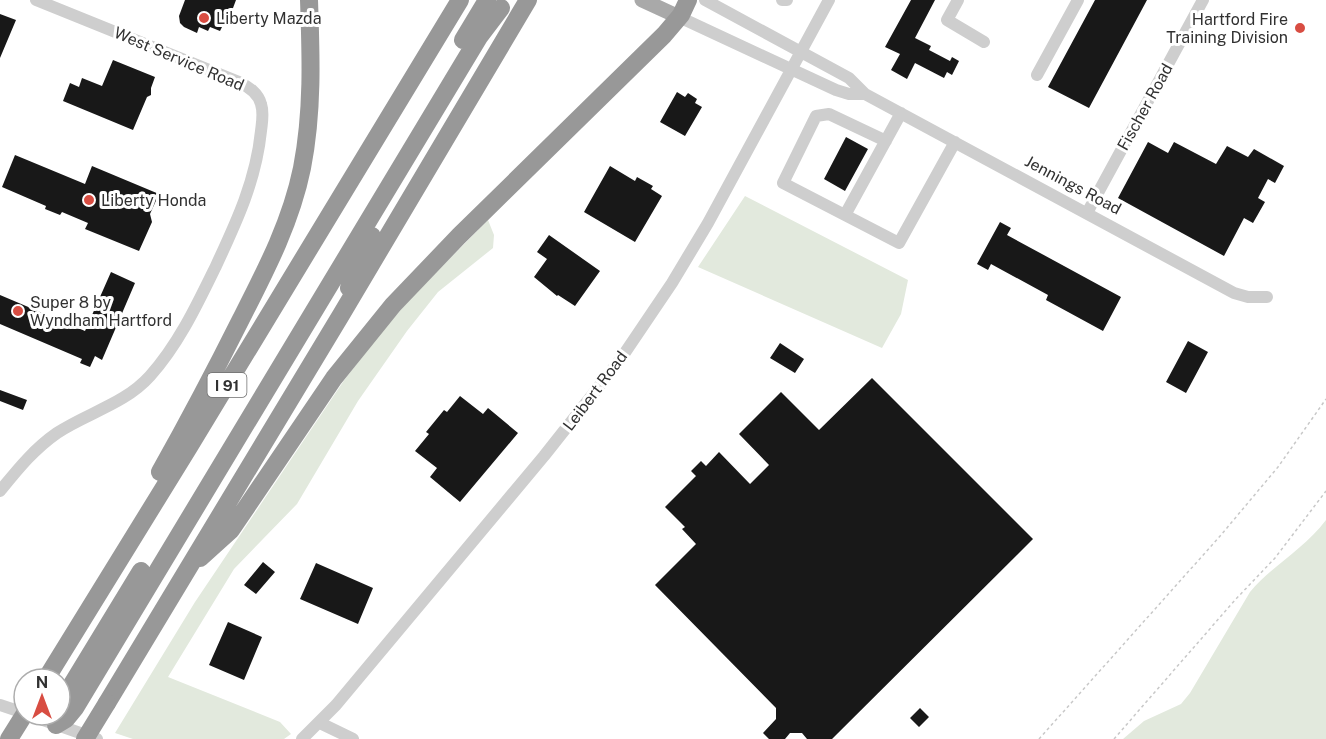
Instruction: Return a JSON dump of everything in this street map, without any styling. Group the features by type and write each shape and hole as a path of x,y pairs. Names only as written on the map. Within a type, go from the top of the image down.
{"highway":[{"path":"137,530 149,492 214,373 269,264 290,211 302,168 308,126 311,75 309,0"},
{"name":"I 91","path":"53,667 460,0"},
{"path":"85,739 528,0"},
{"path":"189,567 231,530 334,378 393,304 459,236 640,60 679,17 688,0"},
{"path":"341,315 352,278 363,252 498,3"},
{"path":"72,685 498,3"},
{"path":"72,712 498,3"}],"main road":[{"name":"Jennings Road","path":"642,0 679,17"}],"street":[{"name":"West Service Road","path":"0,491 28,456 58,432 125,397 149,378 179,337 240,216 259,152 262,115 262,106 257,95 239,82 36,0"},
{"name":"Jennings Road","path":"705,0 849,78 865,94 1234,293 1248,297 1267,297"},
{"path":"782,0 787,0"},
{"name":"Leibert Road","path":"302,739 320,723 544,456 614,367 697,242 829,0"},
{"path":"957,0 947,20 984,42"},
{"path":"1037,75 1078,0"},
{"name":"Fischer Road","path":"1087,213 1203,0"},
{"name":"Jennings Road","path":"679,17 843,92 865,94"},
{"path":"845,215 901,113"},
{"path":"886,141 829,114 816,116 783,183 899,243 955,142"},
{"path":"320,723 353,739"},
{"path":"72,727 97,739"}],"path":[{"path":"1039,739 1228,527 1278,467 1326,399"},
{"path":"1114,739 1235,600 1275,558 1326,491"}],"shaded area":[{"path":"745,196 908,280 901,314 882,348 698,267"},
{"path":"488,220 494,235 493,248 438,292 407,331 358,401 297,504 234,569 168,677 280,722 291,734 284,739 133,739 115,733 195,602 345,379 410,299"},
{"path":"1326,520 1326,739 1123,739 1144,721 1181,704 1190,693 1250,592 1268,573 1308,540"}],"building":[{"name":"Liberty Mazda","path":"185,0 236,0 227,24 224,23 220,31 210,27 208,31 199,27 197,33 180,23 179,16"},
{"path":"911,0 935,0 915,38 931,46 929,50 950,61 952,57 959,61 952,75 947,72 944,78 915,63 907,79 891,70 900,54 885,47"},
{"path":"1095,0 1147,0 1089,108 1048,87"},
{"path":"0,14 16,20 0,58"},
{"path":"113,60 155,77 151,95 147,97 133,130 63,101 70,83 79,87 82,78 102,86"},
{"path":"677,92 685,97 688,93 697,99 695,103 702,107 685,136 660,122"},
{"path":"846,137 868,149 845,191 824,179"},
{"path":"1148,142 1168,153 1174,142 1216,164 1227,146 1248,157 1254,149 1284,166 1275,183 1268,179 1258,198 1265,202 1253,223 1244,218 1224,256 1118,198"},
{"path":"15,155 85,184 92,166 159,194 150,214 152,222 139,251 85,229 88,223 62,212 60,215 45,209 46,206 2,187"},
{"path":"610,166 635,181 637,177 653,186 651,189 662,196 635,242 584,212"},
{"path":"1000,222 1011,228 1007,235 1121,297 1103,331 1046,300 1048,295 991,264 988,270 977,264"},
{"path":"549,235 600,271 575,306 557,296 534,277 547,259 537,252"},
{"name":"Super 8 by Wyndham Hartford","path":"111,272 135,283 102,360 95,356 90,367 80,363 82,359 0,324 0,295 85,331"},
{"path":"1188,341 1208,352 1186,393 1166,382"},
{"path":"780,343 804,359 795,373 770,358"},
{"path":"872,378 1033,539 832,739 807,739 802,733 790,733 785,739 769,739 763,733 776,719 776,708 655,585 696,544 682,529 685,527 665,507 696,476 691,471 701,461 706,466 719,452 750,484 769,465 739,434 781,392 819,430"},
{"path":"0,390 27,400 23,410 0,401"},
{"path":"460,396 483,414 488,408 518,433 460,502 430,477 437,468 415,451 429,434 426,432 444,410 447,412"},
{"path":"263,562 275,572 256,594 244,585"},
{"path":"316,563 373,588 358,624 300,599"},
{"path":"228,622 262,637 244,680 209,665"},
{"path":"920,708 929,717 919,727 910,718"}],"place":[{"name":"Liberty Mazda","path":"204,18"},
{"name":"Hartford Fire Training Division","path":"1300,28"},
{"name":"Liberty Honda","path":"89,200"},
{"name":"Super 8 by Wyndham Hartford","path":"18,311"}]}
